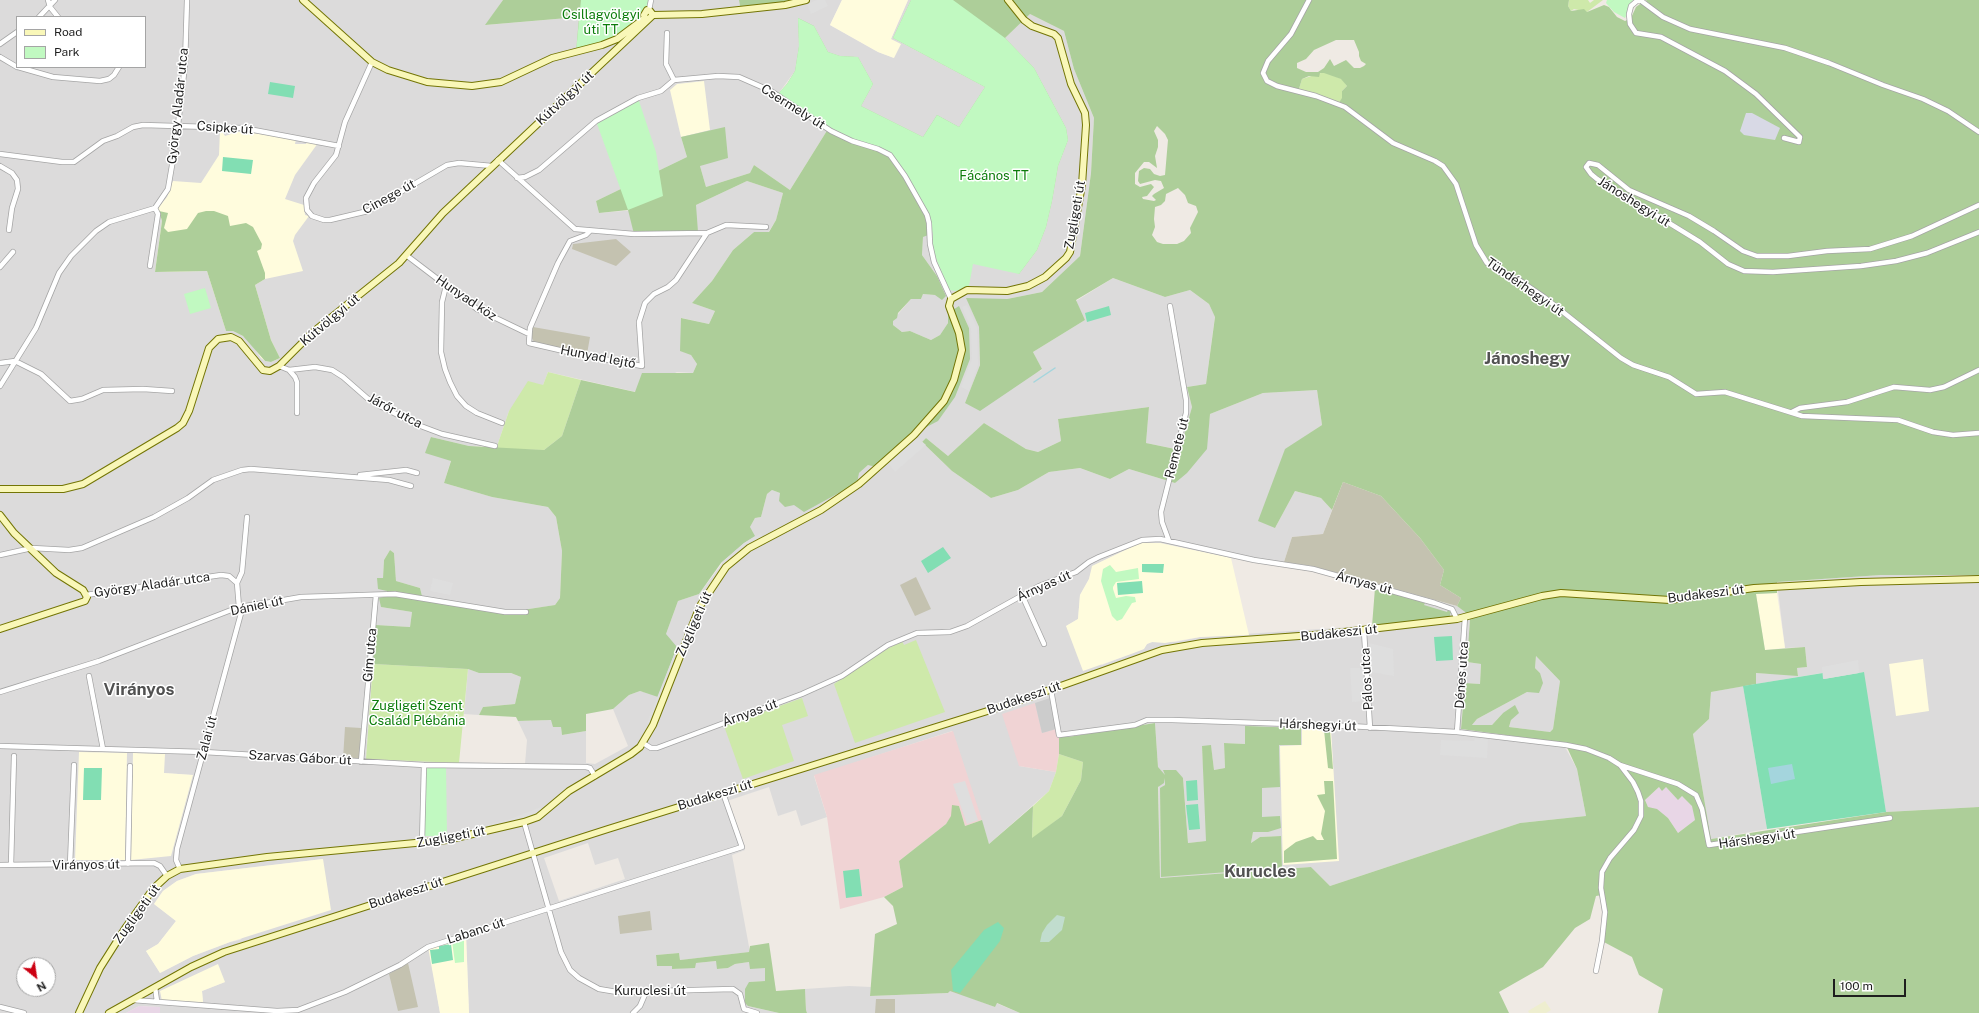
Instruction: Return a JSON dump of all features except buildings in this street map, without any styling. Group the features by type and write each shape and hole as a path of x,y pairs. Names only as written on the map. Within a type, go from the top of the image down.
{"street":[{"path":"48,0 50,7 57,16"},
{"path":"40,16 55,0"},
{"name":"György Aladár utca","path":"155,208 168,189 178,126 185,65 187,0"},
{"path":"303,0 372,62 401,75 427,82 472,86 491,84 511,78 552,58 602,45 617,39 649,16 702,14 785,5 806,0"},
{"path":"649,16 651,0"},
{"name":"Zugligeti út","path":"80,1012 93,981 106,956 153,889 167,876 180,869 267,857 422,844 447,840 524,822 538,817 569,791 631,754 643,743 653,725 700,606 726,568 749,548 821,510 859,484 914,435 944,401 954,380 962,350 960,333 949,306 951,299 967,290 995,291 1018,289 1037,282 1058,266 1070,252 1082,185 1086,125 1085,113 1071,84 1060,41 1054,34 1032,26 1024,20 1008,0"},
{"name":"Tündérhegyi út","path":"1309,0 1291,34 1268,61 1264,73 1266,80 1277,86 1316,96 1345,107 1392,143 1435,161 1443,166 1456,184 1476,245 1487,263 1502,273 1519,280 1544,297 1621,358 1634,365 1669,377 1696,394 1725,392 1764,405 1792,412"},
{"path":"1784,138 1800,142 1798,134 1756,94 1725,70 1661,37 1636,33 1630,24 1629,14 1631,6 1639,0 1663,17 1690,29 1785,48 1923,99 1948,111 1979,132"},
{"name":"Kútvölgyi út","path":"279,366 313,332 389,272 406,255 434,222 649,16"},
{"path":"0,44 16,33"},
{"path":"517,178 539,170 596,121 638,98 661,91 674,80 666,64 667,33"},
{"path":"0,57 16,66"},
{"name":"Cinege út","path":"372,62 345,122 336,155 314,183 306,198 307,210 310,214 324,220 368,211 448,165 459,163 492,166"},
{"path":"21,68 53,77 100,81 109,79 114,75 118,68"},
{"name":"Csermely út","path":"674,80 718,76 739,77 771,91 831,131 852,142 878,149 890,155 905,176 927,215 930,223 930,244 934,262 951,299"},
{"name":"Csipke út","path":"0,154 70,162 80,159 103,141 117,136 133,127 178,126 243,128 339,146"},
{"path":"498,160 572,228 590,231 634,234 708,233 726,225 766,227"},
{"name":"Jánoshegyi út","path":"1979,205 1912,236 1870,249 1827,250 1788,256 1757,256 1743,251 1689,216 1629,190 1598,165 1589,163 1586,167 1590,174 1597,179 1700,242 1728,264 1744,271 1773,272 1854,267 1896,261 1927,253 1979,232"},
{"path":"0,166 12,173 17,180 18,189 12,208 9,230"},
{"path":"0,386 41,318 58,273 71,256 96,231 109,222 155,208 158,214 150,266"},
{"path":"529,334 549,282 570,241 586,235 590,231"},
{"name":"Hunyad lejtő","path":"529,334 530,343 581,355 642,366 639,322 645,303 654,294 668,287 676,280 708,233"},
{"path":"0,267 13,252"},
{"name":"Hunyad köz","path":"406,255 487,315 529,334"},
{"path":"446,286 442,302 441,352 450,382 457,396 466,406 477,413 502,423"},
{"name":"Remete út","path":"1169,541 1162,522 1161,512 1186,413 1186,400 1170,306"},
{"path":"0,489 63,489 83,484 177,428 183,423 189,410 209,348 218,339 231,338 239,341 264,370 270,371 279,366"},
{"path":"0,363 16,361 41,374 70,401 82,399 103,390 143,389 172,391"},
{"name":"Járőr utca","path":"279,366 289,370 316,367 332,370 380,406 418,425 442,434 495,446"},
{"path":"289,370 297,382 297,413"},
{"path":"1792,412 1800,408 1847,402 1894,387 1930,390 1944,387 1979,370"},
{"path":"1792,412 1811,418 1898,420 1933,432 1953,435 1979,433"},
{"path":"0,555 32,548 69,550 90,545 154,517 188,498 214,480 251,468 389,480 411,486"},
{"path":"352,477 406,470 417,472"},
{"name":"György Aladár utca","path":"0,515 9,528 56,572 83,590 86,595 220,575 229,576 237,583"},
{"name":"Zalai út","path":"180,869 176,860 176,854 241,607 237,583 242,572 247,517"},
{"name":"Árnyas út","path":"643,743 651,748 656,748 802,694 842,676 874,653 902,639 917,633 950,632 967,626 1040,586 1076,572 1089,562 1099,557 1142,540 1169,541 1254,560 1328,573 1452,609 1457,619"},
{"name":"Budakeszi út","path":"108,1013 191,967 224,952 532,853 1051,690 1135,658 1170,648 1216,642 1364,631 1457,619 1542,596 1561,593 1670,600 1754,588 1861,582 1979,578"},
{"name":"Dániel út","path":"0,692 87,665 241,607 302,597 395,594 505,612 526,612"},
{"path":"0,629 85,601 86,595"},
{"name":"Gím utca","path":"361,762 376,595"},
{"path":"1022,595 1044,644"},
{"name":"Dénes utca","path":"1457,732 1465,617"},
{"name":"Pálos utca","path":"1364,631 1370,728"},
{"path":"89,676 103,749"},
{"name":"Hárshegyi út","path":"1051,690 1059,735 1135,725 1147,720 1457,732 1566,745 1609,758 1620,765 1678,784 1696,795 1702,809 1709,845 1890,818"},
{"name":"Szarvas Gábor út","path":"0,746 204,752 424,765 586,767 590,768 595,776"},
{"path":"11,865 14,756"},
{"path":"70,865 74,765"},
{"path":"422,844 424,765"},
{"name":"Hárshegyi út","path":"1596,971 1602,941 1605,912 1601,888 1602,872 1610,858 1637,825 1641,816 1641,801 1638,792 1633,782 1620,765"},
{"path":"128,864 130,766"},
{"name":"Labanc út","path":"133,1000 277,1011 298,1010 344,992 400,965 428,947 742,848 723,793"},
{"name":"Kuruclesi út","path":"524,822 564,961 576,976 584,983 598,989 617,992 733,989 740,994 744,1009 757,1013"},
{"name":"Virányos út","path":"0,864 70,865 154,863 160,866 167,876"},
{"path":"155,987 157,1001"},
{"path":"633,1013 640,1006 646,992"},
{"path":"0,1007 24,1013"}],"shaded area":[{"path":"0,0 503,0 486,25 579,17 576,51 649,10 651,0 739,0 740,6 798,0 842,0 830,25 878,52 894,58 891,39 908,0 911,0 893,38 985,87 959,127 923,137 861,106 873,84 858,57 840,56 828,52 814,26 798,28 799,46 795,71 778,94 828,129 790,190 754,165 750,173 706,187 700,166 681,137 687,157 596,201 599,213 696,205 747,181 783,193 776,220 768,233 754,232 733,250 712,281 692,303 715,311 709,324 682,318 691,355 697,364 693,373 677,372 636,392 548,372 543,385 509,411 496,449 489,446 469,446 431,437 451,460 444,483 492,497 548,507 556,517 562,551 560,598 555,605 509,612 423,600 420,588 396,581 394,553 390,550 384,560 383,578 378,578 387,591 387,596 381,607 412,612 410,627 376,625 366,759 525,764 527,740 518,721 552,720 561,726 562,735 586,731 586,763 595,764 628,746 613,709 629,695 640,691 658,696 666,634 678,601 699,594 750,527 755,518 761,517 767,494 772,490 780,493 859,473 868,465 969,328 959,307 948,313 948,323 940,335 931,340 910,331 902,332 893,325 893,320 911,299 921,299 923,294 935,295 937,276 922,255 923,237 929,223 1019,274 1037,250 1046,227 1058,166 1068,140 1066,128 1034,68 1005,38 1030,14 1064,31 1074,69 1094,118 1091,173 1080,256 1042,292 1007,299 967,299 979,327 980,365 965,403 1042,370 1033,352 1085,320 1076,301 1113,278 1165,297 1190,290 1209,304 1215,316 1206,384 1187,387 1192,407 1181,450 1146,443 1149,407 1058,419 1061,441 1038,452 1026,449 984,423 948,456 926,438 922,442 952,471 991,498 1018,490 1049,472 1080,468 1110,479 1129,469 1175,483 1206,449 1210,414 1263,393 1317,390 1322,425 1285,450 1275,528 1295,491 1321,498 1332,510 1323,534 1292,537 1284,562 1312,566 1457,606 1465,612 1470,619 1467,662 1481,664 1480,684 1465,683 1461,729 1565,743 1565,747 1577,769 1586,816 1520,823 1330,886 1311,867 1160,878 1158,767 1155,723 1068,737 1059,735 1019,766 1056,772 1049,791 989,844 952,731 814,776 827,817 801,826 796,810 778,816 769,787 727,801 745,847 745,850 732,855 750,952 680,960 679,953 656,955 657,966 672,966 672,969 695,967 695,963 717,961 717,969 728,968 735,964 749,962 765,968 765,981 749,982 748,1006 779,1013 469,1013 466,934 429,947 440,1013 160,1013 160,1007 139,1006 126,1013 0,1013","holes":["1140,543 1160,543 1231,558 1308,570 1375,588 1410,623 1200,637 1176,642 1152,642 1147,644 1143,649 1102,665 1066,626 1078,619 1080,595 1089,579 1093,566","1224,743 1245,744 1262,788 1262,817 1268,832 1253,832 1251,843 1260,837 1280,836 1282,868 1161,876 1160,789 1165,785 1166,773 1163,771 1183,778 1188,843 1207,841 1202,746 1211,746 1214,770 1225,768","1280,746 1302,746 1283,864","164,755 164,773 193,775 132,860","588,843 595,865 618,858 625,879 559,901 544,858","323,859 240,940 230,942 193,956 160,973 146,951 158,944 176,921 154,904 163,891 177,881 196,874","225,982 202,991 203,1002 161,992"]},
{"path":"817,0 825,0 828,6 811,14 807,4"},
{"path":"842,0 908,0 891,39 901,44 894,58 878,52 830,25"},
{"path":"704,81 710,130 681,137 670,90 677,84"},
{"path":"1746,113 1752,113 1780,128 1775,140 1744,135 1740,131"},
{"path":"220,130 225,136 231,134 232,132 246,132 296,139 295,144 306,144 308,141 318,143 295,175 285,199 304,205 305,215 309,216 295,235 293,241 303,271 265,279 255,285 271,340 280,358 271,362 265,361 261,358 250,341 243,336 233,331 226,331 207,271 155,272 162,221 158,208 167,197 173,181 201,183 219,155"},
{"path":"616,239 631,252 616,266 572,249 573,244"},
{"path":"967,305 977,328 978,365 969,391 961,387 972,359 971,329 962,307"},
{"path":"533,327 590,337 587,354 534,342 531,336"},
{"path":"917,437 926,445 895,472 888,463"},
{"path":"1343,482 1381,496 1420,538 1444,570 1440,585 1461,598 1457,606 1312,566 1284,562 1292,537 1323,534"},
{"path":"761,533 764,539 726,567 721,563 744,543"},
{"path":"1140,543 1160,543 1231,558 1249,635 1200,637 1165,643 1152,642 1147,644 1144,649 1083,671 1066,626 1078,619 1080,595 1089,579 1092,566"},
{"path":"1881,575 1979,575 1979,807 1886,812 1863,672 1823,679 1822,673 1756,684 1755,673 1798,675 1797,668 1807,667 1805,647 1785,648 1777,582"},
{"path":"916,577 931,609 915,616 900,585"},
{"path":"433,578 453,583 450,595 430,591"},
{"path":"1777,593 1785,648 1765,650 1756,594"},
{"path":"1369,643 1393,649 1394,676 1371,672"},
{"path":"677,647 683,649 653,725 647,723"},
{"path":"1536,656 1560,681 1553,729 1550,732 1509,727 1511,720 1503,713 1492,725 1472,725 1477,719 1527,692 1540,673 1535,668"},
{"path":"1923,659 1929,711 1896,716 1889,664"},
{"path":"1858,660 1859,673 1823,679 1822,667"},
{"path":"1350,668 1364,668 1365,701 1352,702"},
{"path":"468,669 479,673 511,673 521,677 515,704 483,707 479,715 464,714"},
{"path":"1743,686 1767,829 1711,839 1693,734 1709,719 1711,692"},
{"path":"1050,698 1056,729 1042,733 1035,703"},
{"path":"1035,703 1042,733 1056,729 1059,735 1059,754 1056,772 1019,766 1002,714"},
{"path":"345,727 361,728 359,760 343,759"},
{"path":"1302,728 1331,729 1339,861 1283,865 1280,746 1302,745"},
{"path":"953,731 982,820 965,826 959,806 946,824 899,861 903,887 884,897 840,909 827,817 814,775"},
{"path":"1475,738 1488,738 1487,758 1440,755 1441,740 1474,741"},
{"path":"79,752 127,753 125,860 75,860"},
{"path":"133,753 165,754 164,773 193,775 171,856 131,860"},
{"path":"965,781 978,820 967,824 953,784"},
{"path":"1659,787 1666,787 1678,799 1682,796 1693,806 1695,820 1678,833 1668,818 1648,807 1645,800"},
{"path":"541,807 544,812 537,817 447,840 447,836 510,819"},
{"path":"323,859 331,910 230,942 193,956 160,973 146,951 158,944 176,921 154,904 163,891 177,881 196,874"},
{"path":"650,911 652,930 620,934 618,916"},
{"path":"466,934 469,1013 440,1013 428,947"},
{"path":"408,963 418,1007 398,1011 389,974"},
{"path":"218,964 225,982 202,991 203,1002 162,1001 160,991"},
{"path":"849,986 871,987 870,996 948,993 950,990 995,1007 996,1003 1020,1013 807,1013 805,989"},
{"path":"876,999 895,999 895,1013 875,1013"},
{"path":"139,1006 160,1007 160,1013 126,1013"}],"green space":[{"path":"503,0 651,0 648,15 576,52 579,17 485,25"},
{"name":"Csillagvölgyi úti TT","path":"581,0 651,0 648,15 617,39 576,52"},
{"path":"739,0 798,0 772,4 740,6"},
{"path":"911,0 1569,0 1568,6 1571,11 1584,9 1587,12 1604,5 1609,7 1617,17 1625,21 1631,18 1636,7 1640,4 1644,5 1647,2 1646,0 1979,0 1979,575 1881,575 1777,582 1777,593 1756,594 1765,650 1805,647 1807,667 1797,668 1798,676 1756,673 1756,684 1711,692 1709,719 1693,734 1711,839 1886,812 1979,807 1979,1013 1658,1013 1663,989 1639,975 1632,957 1602,941 1605,912 1602,895 1596,896 1590,919 1575,928 1543,967 1499,992 1509,1013 1020,1013 997,1003 995,1007 950,991 948,993 870,996 875,934 897,924 893,906 884,897 903,887 899,861 946,824 951,816 952,805 959,806 965,826 982,820 989,844 1033,806 1032,838 1062,816 1081,780 1083,762 1059,754 1059,735 1068,737 1155,723 1158,767 1165,775 1163,770 1176,770 1183,778 1188,843 1206,841 1202,746 1211,745 1214,770 1225,768 1224,743 1245,744 1245,726 1301,728 1301,745 1279,745 1280,787 1262,788 1262,817 1280,816 1281,828 1268,832 1253,832 1251,843 1260,837 1281,836 1282,868 1161,877 1160,788 1165,785 1165,778 1164,783 1158,787 1160,878 1311,867 1330,886 1520,823 1586,816 1577,769 1565,743 1461,729 1465,683 1480,684 1481,664 1467,662 1470,619 1465,612 1457,606 1461,598 1440,585 1444,570 1420,538 1381,496 1343,482 1332,510 1321,498 1295,491 1275,528 1258,521 1285,449 1322,425 1317,390 1263,393 1210,414 1207,449 1187,473 1175,483 1129,469 1110,479 1080,468 1049,472 1018,490 991,498 952,471 922,442 926,438 948,456 984,423 1026,449 1038,452 1061,441 1058,419 1149,407 1146,443 1180,450 1192,407 1187,387 1206,384 1215,317 1209,304 1190,290 1165,297 1113,278 1076,300 1085,320 1033,352 1042,369 980,411 965,403 980,365 979,327 966,298 1007,299 1042,292 1080,256 1091,173 1094,118 1074,69 1064,31 1030,14 1005,38 1034,68 1066,128 1068,140 1058,166 1046,227 1037,250 1019,274 930,223 931,234 923,237 922,255 937,276 946,296 942,300 935,295 923,294 921,299 911,299 893,321 893,325 902,332 910,331 931,340 940,335 948,323 948,313 959,306 969,328 970,359 955,397 938,421 913,434 876,467 868,465 859,473 857,483 804,512 794,505 785,507 779,501 780,493 772,490 767,494 761,517 755,518 750,527 755,536 744,543 721,563 699,594 678,601 666,634 677,647 658,697 640,691 629,695 613,709 586,714 586,731 562,735 561,727 553,727 551,720 518,721 516,717 479,715 483,707 515,704 521,677 511,673 479,673 468,669 373,664 376,625 410,627 412,612 381,607 379,598 387,596 387,591 378,589 377,578 383,578 384,560 390,550 394,553 396,581 420,588 423,600 509,612 555,605 560,598 562,551 556,517 548,507 492,497 444,483 451,461 425,453 431,437 469,446 544,450 562,436 581,380 635,392 642,373 693,373 697,364 691,355 680,351 681,318 709,324 715,311 692,303 712,281 733,250 754,232 769,232 776,220 783,193 747,181 696,205 698,232 634,234 628,210 599,213 596,201 687,157 681,137 725,127 728,158 700,166 706,187 750,173 754,165 790,190 828,129 778,94 787,84 795,71 799,46 798,18 814,26 828,52 840,56 858,57 873,84 861,106 923,137 937,115 959,127 985,87 893,38","holes":["1336,40 1354,40 1361,61 1366,64 1360,68 1354,68 1346,60 1334,66 1330,59 1324,68 1318,72 1306,72 1297,68 1297,63 1306,59 1314,50","1320,73 1324,73 1341,79 1347,86 1342,91 1342,98 1338,104 1298,92 1302,79 1309,76 1319,77","1157,126 1165,134 1168,140 1165,175 1160,176 1154,174 1150,169 1144,168 1139,171 1138,181 1140,184 1155,180 1161,181 1164,188 1152,196 1156,200 1154,201 1143,199 1142,197 1147,196 1154,187 1151,184 1140,187 1135,184 1135,173 1144,162 1149,162 1157,168 1155,156 1158,147 1158,140 1154,131","1178,188 1185,195 1188,203 1196,206 1198,212 1190,228 1191,233 1184,241 1177,244 1163,244 1157,242 1152,235 1155,227 1155,207 1161,205 1165,201 1166,194","1536,656 1560,681 1553,729 1550,732 1509,727 1511,720 1519,713 1515,705 1503,713 1492,725 1472,725 1477,719 1527,692 1539,693 1543,683 1540,673 1535,668","1659,787 1662,791 1666,787 1678,800 1682,796 1692,806 1695,820 1678,833 1668,818 1657,809 1648,807 1645,800"]},
{"name":"Fácános TT","path":"911,0 953,0 1005,38 1034,68 1066,128 1068,140 1058,166 1046,227 1037,250 1019,274 973,264 969,286 956,291 949,290 935,256 932,245 933,234 927,215 890,155 836,133 778,94 787,84 795,71 799,46 798,18 814,26 828,52 840,56 858,57 873,84 861,106 923,137 937,115 959,127 985,87 893,38"},
{"path":"1569,0 1588,0 1590,3 1594,0 1603,0 1587,12 1574,9 1571,11 1568,6"},
{"path":"1607,0 1633,0 1625,18 1614,12 1606,3"},
{"path":"1324,72 1342,79 1347,86 1342,91 1342,99 1338,104 1298,92 1302,79"},
{"path":"270,82 295,86 293,98 268,94"},
{"path":"638,98 656,152 663,196 628,210 596,121"},
{"path":"223,157 253,160 251,174 222,171"},
{"path":"159,211 168,213 164,228 168,232 187,229 198,213 206,211 214,211 228,216 230,226 246,223 253,227 262,244 261,249 257,251 265,273 265,279 255,285 271,340 280,358 271,362 265,361 243,336 233,331 226,331 207,271 155,272 162,221"},
{"path":"205,288 211,308 190,314 184,294"},
{"path":"1109,306 1111,315 1087,322 1085,313"},
{"path":"548,372 581,380 562,436 544,450 496,449 509,411 528,381 543,385"},
{"path":"943,547 951,558 928,573 921,561"},
{"path":"1142,564 1164,564 1163,573 1142,572"},
{"path":"1110,565 1116,572 1138,568 1139,579 1116,582 1113,587 1116,598 1126,596 1135,597 1136,602 1132,603 1122,619 1117,621 1112,616 1101,581 1103,569"},
{"path":"1142,581 1143,593 1118,595 1117,583"},
{"path":"1375,588 1425,603 1424,605 1447,612 1448,610 1451,612 1449,618 1372,626"},
{"path":"1452,636 1453,660 1436,661 1434,637"},
{"path":"916,640 945,712 855,743 834,684 878,654 902,641 904,645"},
{"name":"Zugligeti Szent Család Plébánia","path":"373,664 468,669 459,763 366,759"},
{"path":"1864,672 1886,812 1767,829 1743,686 1823,673 1824,679"},
{"path":"802,698 808,716 782,725 794,761 743,779 724,726"},
{"path":"1324,730 1330,730 1333,769 1328,768"},
{"path":"1059,754 1083,762 1081,780 1062,816 1032,839 1033,806 1049,791 1056,772"},
{"path":"424,765 446,765 447,836 423,836"},
{"path":"84,768 102,768 101,800 83,800"},
{"path":"1197,780 1198,800 1187,801 1186,781"},
{"path":"1324,781 1333,781 1337,859 1284,863 1284,851 1296,842 1313,836 1317,840 1324,840 1321,834 1325,811 1317,795 1325,794"},
{"path":"1198,804 1200,829 1189,830 1186,805"},
{"path":"859,869 862,896 846,898 843,871"},
{"path":"1057,915 1065,917 1062,930 1049,942 1040,942 1042,933 1047,925"},
{"path":"998,922 1004,928 1000,941 960,993 953,991 951,970 984,930"},
{"path":"464,937 464,962 455,963 452,941"},
{"path":"769,943 776,991 805,989 807,1013 779,1013 748,1006 745,1003 745,989 749,982 765,981 765,968 750,969 749,962 735,964 728,968 717,969 716,961 696,963 695,968 672,969 672,966 657,966 656,955 679,953 680,960 749,952 750,946"},
{"path":"451,944 453,960 432,964 430,950 439,949 439,946"},
{"path":"1545,1001 1551,1010 1546,1013 1529,1013 1528,1011"}],"water":[{"path":"1792,764 1795,779 1771,784 1768,768"}],"waterway":[{"path":"1034,382 1055,368"}],"district":[{"name":"Jánoshegy","path":"1527,359"},
{"name":"Virányos","path":"139,690"},
{"name":"Kurucles","path":"1260,872"}]}
